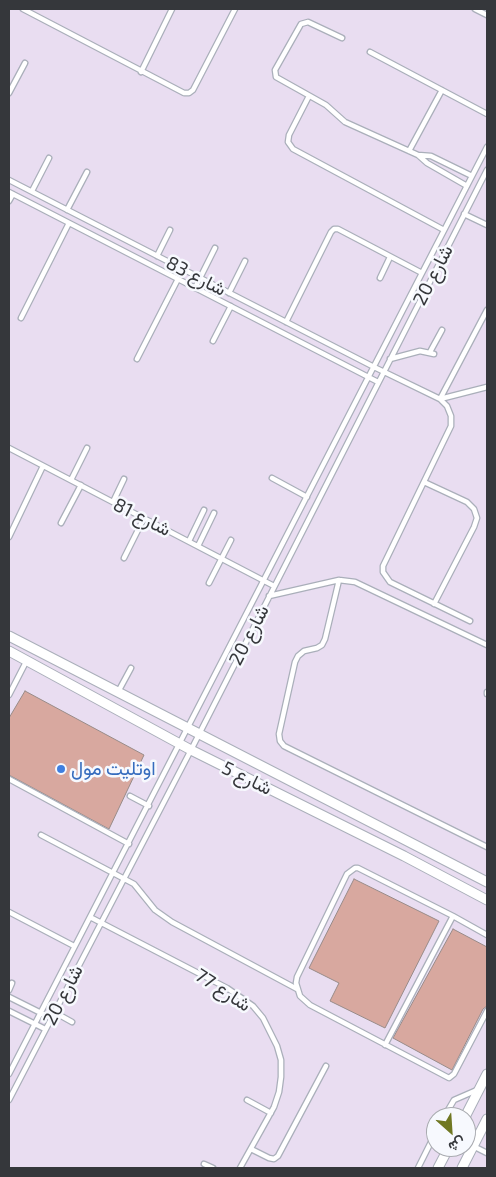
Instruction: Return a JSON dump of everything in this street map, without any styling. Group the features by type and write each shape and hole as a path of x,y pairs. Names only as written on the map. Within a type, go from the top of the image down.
{"street":[{"name":"شارع 5","path":"9,636 487,882"},
{"name":"شارع 5","path":"9,651 191,750 404,856 487,900"},
{"path":"470,1107 487,1074"},
{"path":"484,1133 487,1119"}],"lane":[{"path":"23,9 184,93 189,93 193,90 235,9"},
{"path":"141,72 172,9"},
{"path":"475,9 487,15"},
{"path":"342,38 308,22 303,22 298,26 275,72 278,79 326,105 345,122 418,155 431,156 472,176"},
{"path":"370,52 487,114"},
{"path":"9,93 25,64"},
{"path":"409,151 442,90"},
{"path":"309,96 289,135 288,142 293,150 444,230"},
{"name":"شارع 20","path":"9,1074 74,946 114,874 487,146"},
{"path":"418,155 423,161 467,186"},
{"path":"32,191 49,158"},
{"name":"شارع 20","path":"9,1100 191,750 487,170"},
{"path":"68,210 87,172"},
{"name":"شارع 83","path":"9,180 440,399"},
{"path":"9,201 11,193"},
{"name":"شارع 83","path":"11,193 378,382"},
{"path":"464,214 487,226"},
{"path":"21,318 70,223"},
{"path":"286,322 334,229 338,229 422,273"},
{"path":"157,256 170,230"},
{"path":"195,288 215,248"},
{"path":"380,278 390,257"},
{"path":"229,293 245,261"},
{"path":"137,359 178,279"},
{"path":"213,341 230,306"},
{"path":"406,306 416,310"},
{"path":"440,399 487,310"},
{"path":"390,359 420,350 432,353 442,330"},
{"path":"440,399 487,387"},
{"path":"440,399 449,411 451,426 383,566 383,572 390,582 470,621"},
{"name":"شارع 81","path":"9,448 274,586"},
{"path":"71,480 87,448"},
{"path":"9,537 44,466"},
{"path":"272,478 307,497"},
{"path":"113,502 124,479"},
{"path":"424,482 467,502 474,509 476,518 474,527 434,604"},
{"path":"61,523 81,486"},
{"path":"189,541 204,510"},
{"path":"198,546 214,513"},
{"path":"124,558 144,518"},
{"path":"209,583 231,540"},
{"path":"269,596 339,580 354,582 487,645"},
{"path":"339,580 325,639 317,648 304,651 295,662 279,734 280,740 284,746 487,848"},
{"path":"9,694 27,660"},
{"path":"118,692 131,668"},
{"path":"9,779 129,844"},
{"path":"130,796 148,806"},
{"path":"41,836 134,884 155,910 172,922 297,989"},
{"path":"487,935 358,868 347,874 297,977 297,989 300,996 310,1005 450,1078 487,1013"},
{"path":"9,912 74,946"},
{"path":"386,1045 453,916"},
{"name":"شارع 77","path":"90,917 221,985 253,1006 263,1018 277,1046 281,1060 279,1092 270,1113 240,1168"},
{"path":"9,990 12,983"},
{"path":"9,997 51,1018"},
{"path":"9,1011 45,1029"},
{"path":"54,1012 72,1022"},
{"path":"251,1149 270,1158 274,1159 278,1156 326,1066"},
{"path":"450,1107 454,1100 479,1090"},
{"path":"247,1100 270,1113"},
{"path":"476,1148 487,1154"},
{"path":"418,1168 426,1152"},
{"path":"204,1164 212,1168"}],"shaded area":[{"path":"9,9 487,9 487,1168 9,1168"}],"building":[{"path":"25,691 144,755 109,829 9,775 9,718"},
{"path":"354,879 439,921 385,1028 330,1001 339,983 309,968"},
{"path":"453,929 487,947 487,1006 483,1009 452,1070 393,1038"}],"place":[{"name":"اوتليت مول","path":"61,769"}]}
